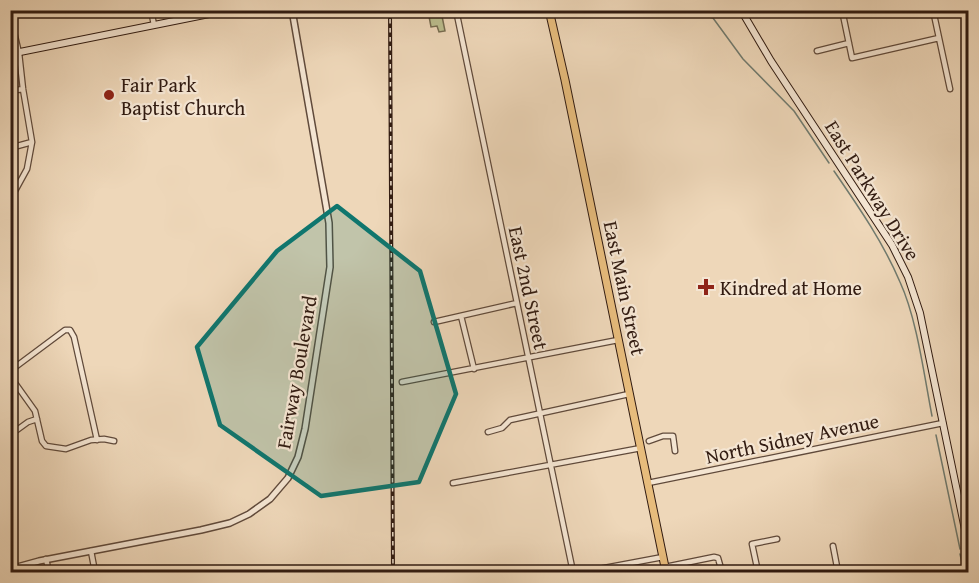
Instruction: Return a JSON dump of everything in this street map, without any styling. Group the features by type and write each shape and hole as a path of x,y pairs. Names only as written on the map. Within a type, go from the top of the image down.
{"main road":[{"name":"East Main Street","path":"549,10 665,570"},
{"name":"East Parkway Drive","path":"741,10 771,61 901,261 920,313 969,544"},
{"path":"10,54 224,11"}],"street":[{"path":"151,10 154,25"},
{"name":"Fairway Boulevard","path":"10,569 46,559 230,523 249,514 270,499 288,478 298,457 304,429 330,267 329,223 292,10"},
{"name":"East 2nd Street","path":"456,10 573,573"},
{"path":"842,10 852,58 939,38"},
{"path":"933,10 950,89"},
{"path":"10,15 19,53 22,89 32,142 27,169 10,200"},
{"path":"817,51 849,43"},
{"path":"10,91 22,89"},
{"path":"10,148 32,142"},
{"path":"434,322 517,303"},
{"path":"461,316 474,369"},
{"path":"10,371 67,328 72,331 97,440"},
{"path":"402,382 618,340"},
{"path":"10,376 32,407 42,441 46,446 66,448 97,440 114,441"},
{"path":"488,432 502,428 510,420 629,394"},
{"path":"10,435 28,422 37,419"},
{"name":"North Sidney Avenue","path":"648,483 943,423"},
{"path":"649,441 663,436 673,436 675,451"},
{"path":"453,483 640,448"},
{"path":"758,573 752,544 777,539"},
{"path":"833,546 838,573"},
{"path":"91,551 95,573"},
{"path":"583,573 663,557"},
{"path":"665,570 714,557 718,558 722,573"},
{"path":"46,559 50,573"}],"highlighted area":[{"path":"337,206 420,271 456,394 419,482 321,496 220,425 197,347 277,251"}],"green space":[{"path":"428,11 441,11 445,31 439,32 437,26 431,27"}],"waterway":[{"path":"677,10 713,18 743,59 794,111 829,163"},
{"path":"834,171 878,239 906,297 919,348 932,416"},
{"path":"936,435 960,549"},
{"path":"960,554 964,572"}],"railway":[{"path":"390,10 393,572"}],"place":[{"name":"Fair Park Baptist Church","path":"109,95"},
{"name":"Kindred at Home","path":"706,287"}]}
